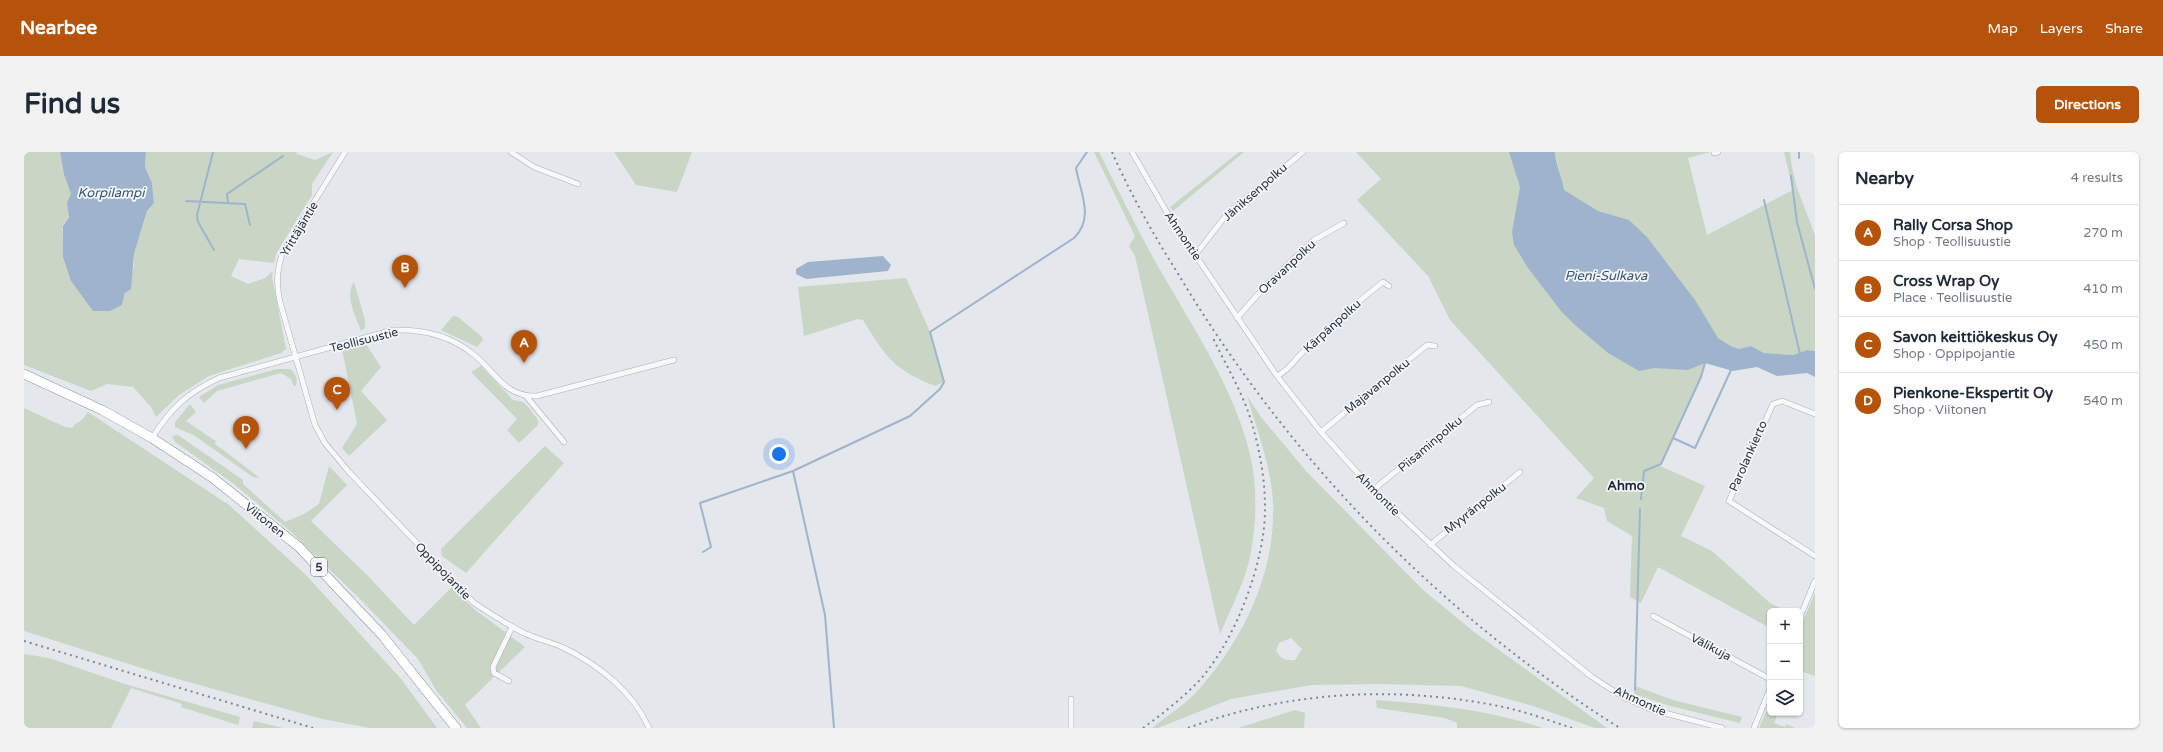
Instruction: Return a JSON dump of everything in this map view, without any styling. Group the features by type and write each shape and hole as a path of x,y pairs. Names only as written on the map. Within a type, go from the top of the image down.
{"highway":[{"name":"Viitonen","path":"24,374 102,410 152,438 213,478 299,547 382,635 456,728"}],"street":[{"name":"Yrittäjäntie","path":"296,358 276,286 277,270 282,254 345,152"},
{"path":"511,152 534,167 578,184"},
{"name":"Ahmontie","path":"1132,152 1153,190 1277,376 1321,432 1373,490 1454,566 1592,677 1623,696 1654,710 1722,728"},
{"name":"Jäniksenpolku","path":"1196,254 1227,214 1303,152"},
{"name":"Oravanpolku","path":"1237,318 1268,283 1314,240 1344,223"},
{"name":"Kärpänpolku","path":"1277,376 1283,374 1297,356 1345,312 1383,282 1389,286"},
{"name":"Teollisuustie","path":"152,438 177,404 200,388 219,378 393,330 412,329 447,338 474,354 515,393 526,396"},
{"name":"Majavanpolku","path":"1321,432 1427,345 1435,346"},
{"name":"Oppipojantie","path":"296,358 315,425 335,456 474,603 512,627 586,659 624,692 649,728"},
{"path":"526,396 537,396 674,360"},
{"path":"526,396 564,442"},
{"name":"Parolankierto","path":"1815,414 1782,401 1773,404 1729,501 1815,556"},
{"name":"Piisaminpolku","path":"1373,490 1477,405 1489,402"},
{"name":"Myyränpolku","path":"1430,545 1520,472"},
{"path":"1803,610 1815,581"},
{"name":"Välikuja","path":"1653,616 1767,677"},
{"path":"509,681 494,673 493,667 512,627"},
{"path":"1754,728 1767,696"},
{"path":"1071,699 1071,728"}],"green space":[{"path":"24,152 60,152 64,175 71,194 69,202 69,215 63,226 63,234 68,256 78,282 93,311 110,311 122,305 134,266 134,254 147,211 154,203 152,183 145,167 146,152 296,152 297,154 315,160 333,152 312,184 312,195 276,254 274,263 239,259 231,276 248,284 265,278 273,271 272,277 286,349 281,353 209,376 179,395 156,417 151,407 133,387 107,384 91,391 24,365"},
{"path":"614,152 692,152 677,192 636,185"},
{"path":"1094,152 1099,152 1151,254 1200,338 1226,387 1246,438 1255,486 1253,541 1246,573 1220,634 1135,256 1129,246 1135,236"},
{"path":"1239,152 1244,152 1173,211 1170,207"},
{"path":"1356,152 1528,152 1705,363 1701,377 1660,466 1705,486 1681,536 1712,551 1770,603 1781,608 1767,608 1767,626 1658,567 1641,603 1630,597 1632,536 1607,521 1604,508 1576,498 1594,478 1450,320 1428,276 1357,200 1381,179"},
{"path":"1555,152 1711,152 1688,158 1707,235 1793,190 1784,152 1790,152 1797,188 1815,235 1815,351 1807,350 1793,355 1764,353 1751,346 1739,349 1717,338 1701,333 1563,190"},
{"path":"906,278 930,332 944,382 935,386 900,368 878,343 863,320 858,319 804,336 798,287"},
{"path":"354,282 365,320 365,328 361,331 354,313 350,293"},
{"path":"453,316 458,317 482,337 483,340 477,347 441,330"},
{"path":"366,344 381,367 361,391 387,420 349,456 342,448 357,424 342,349"},
{"path":"481,366 513,400 523,402 538,420 538,425 519,443 507,430 517,419 471,372"},
{"path":"277,369 292,370 297,380 296,385 294,387 291,379 281,373 217,391 204,403 199,397 218,385"},
{"path":"1247,396 1261,417 1306,471 1422,589 1474,632 1607,728 1595,728 1533,706 1461,686 1381,684 1311,685 1231,699 1158,728 1152,728 1190,698 1217,667 1244,624 1255,601 1263,577 1273,528 1272,489 1267,462","holes":["1291,638 1302,649 1295,660 1284,659 1276,651 1279,643"]},
{"path":"190,404 196,412 186,421 217,442 214,443 260,478 253,477 195,436 175,427 175,422"},
{"path":"24,408 65,427 73,428 74,425 82,420 88,412 229,505 306,575 402,680 437,728 370,728 322,719 167,676 24,631"},
{"path":"178,435 243,480 243,484 285,522 304,514 319,504 329,466 347,485 311,521 368,576 414,625 452,587 474,609 525,647 465,705 481,728 467,728 436,690 418,659 361,600 290,531 234,484 175,442 172,436"},
{"path":"545,446 564,463 466,573 442,556 441,549"},
{"path":"1815,592 1815,676 1803,672 1803,622"},
{"path":"24,654 49,658 125,684 240,717 238,725 181,707 182,704 131,688 111,728 24,728"},
{"path":"1635,686 1673,700 1742,717 1740,723 1670,706 1634,694"},
{"path":"1376,700 1481,712 1543,728 1457,728 1457,723 1445,718 1377,708"},
{"path":"1295,710 1305,713 1304,728 1238,728"},
{"path":"1767,710 1767,716 1777,716 1774,723 1785,727 1786,724 1795,728 1759,728"},
{"path":"254,721 283,728 252,728"}],"water":[{"name":"Korpilampi","path":"60,152 146,152 145,167 152,183 154,203 147,211 134,254 131,289 125,293 122,305 110,311 93,311 71,281 63,257 63,226 69,217 67,203 71,194 64,175"},
{"name":"Pieni-Sulkava","path":"1509,152 1555,152 1564,190 1598,211 1629,220 1647,237 1695,300 1718,338 1739,349 1751,346 1764,353 1793,355 1807,350 1815,351 1815,377 1807,373 1777,376 1757,367 1733,371 1705,363 1688,370 1654,368 1639,371 1608,353 1561,311 1528,268 1514,245 1512,232 1520,187"},
{"path":"883,256 891,265 888,271 806,279 796,274 796,269 808,262"}],"waterway":[{"path":"213,152 197,215 198,222 214,250"},
{"path":"703,552 711,547 700,503 793,471 910,416 940,389 944,382 930,332 1074,238 1084,222 1085,213 1083,195 1076,168 1087,152"},
{"path":"1799,152 1799,158"},
{"path":"228,203 227,194 283,156"},
{"path":"1791,176 1797,222 1815,289"},
{"path":"1764,200 1800,354"},
{"path":"186,201 245,204 250,225"},
{"path":"1641,499 1644,471 1661,464 1701,377 1705,363"},
{"path":"1673,438 1695,448 1731,370"},
{"path":"793,471 825,615 834,728"},
{"path":"1635,690 1640,509"}],"railway":[{"path":"1112,152 1126,183 1168,258 1211,326 1247,378 1285,428 1325,476 1367,522 1459,609 1535,670 1620,728"},
{"path":"1143,728 1184,696 1210,667 1235,625 1254,576 1260,552 1264,529 1265,497 1262,466 1258,446 1245,403 1212,336"},
{"path":"24,641 313,728"},
{"path":"1188,728 1227,715 1306,699 1346,695 1387,694 1428,696 1508,708 1572,728"}],"place":[{"name":"Cross Wrap Oy","path":"405,288"},
{"name":"Rally Corsa Shop","path":"524,363"},
{"name":"Savon keittiökeskus Oy","path":"337,410"},
{"name":"Pienkone-Ekspertit Oy","path":"246,449"}],"district":[{"name":"Ahmo","path":"1626,485"}]}
